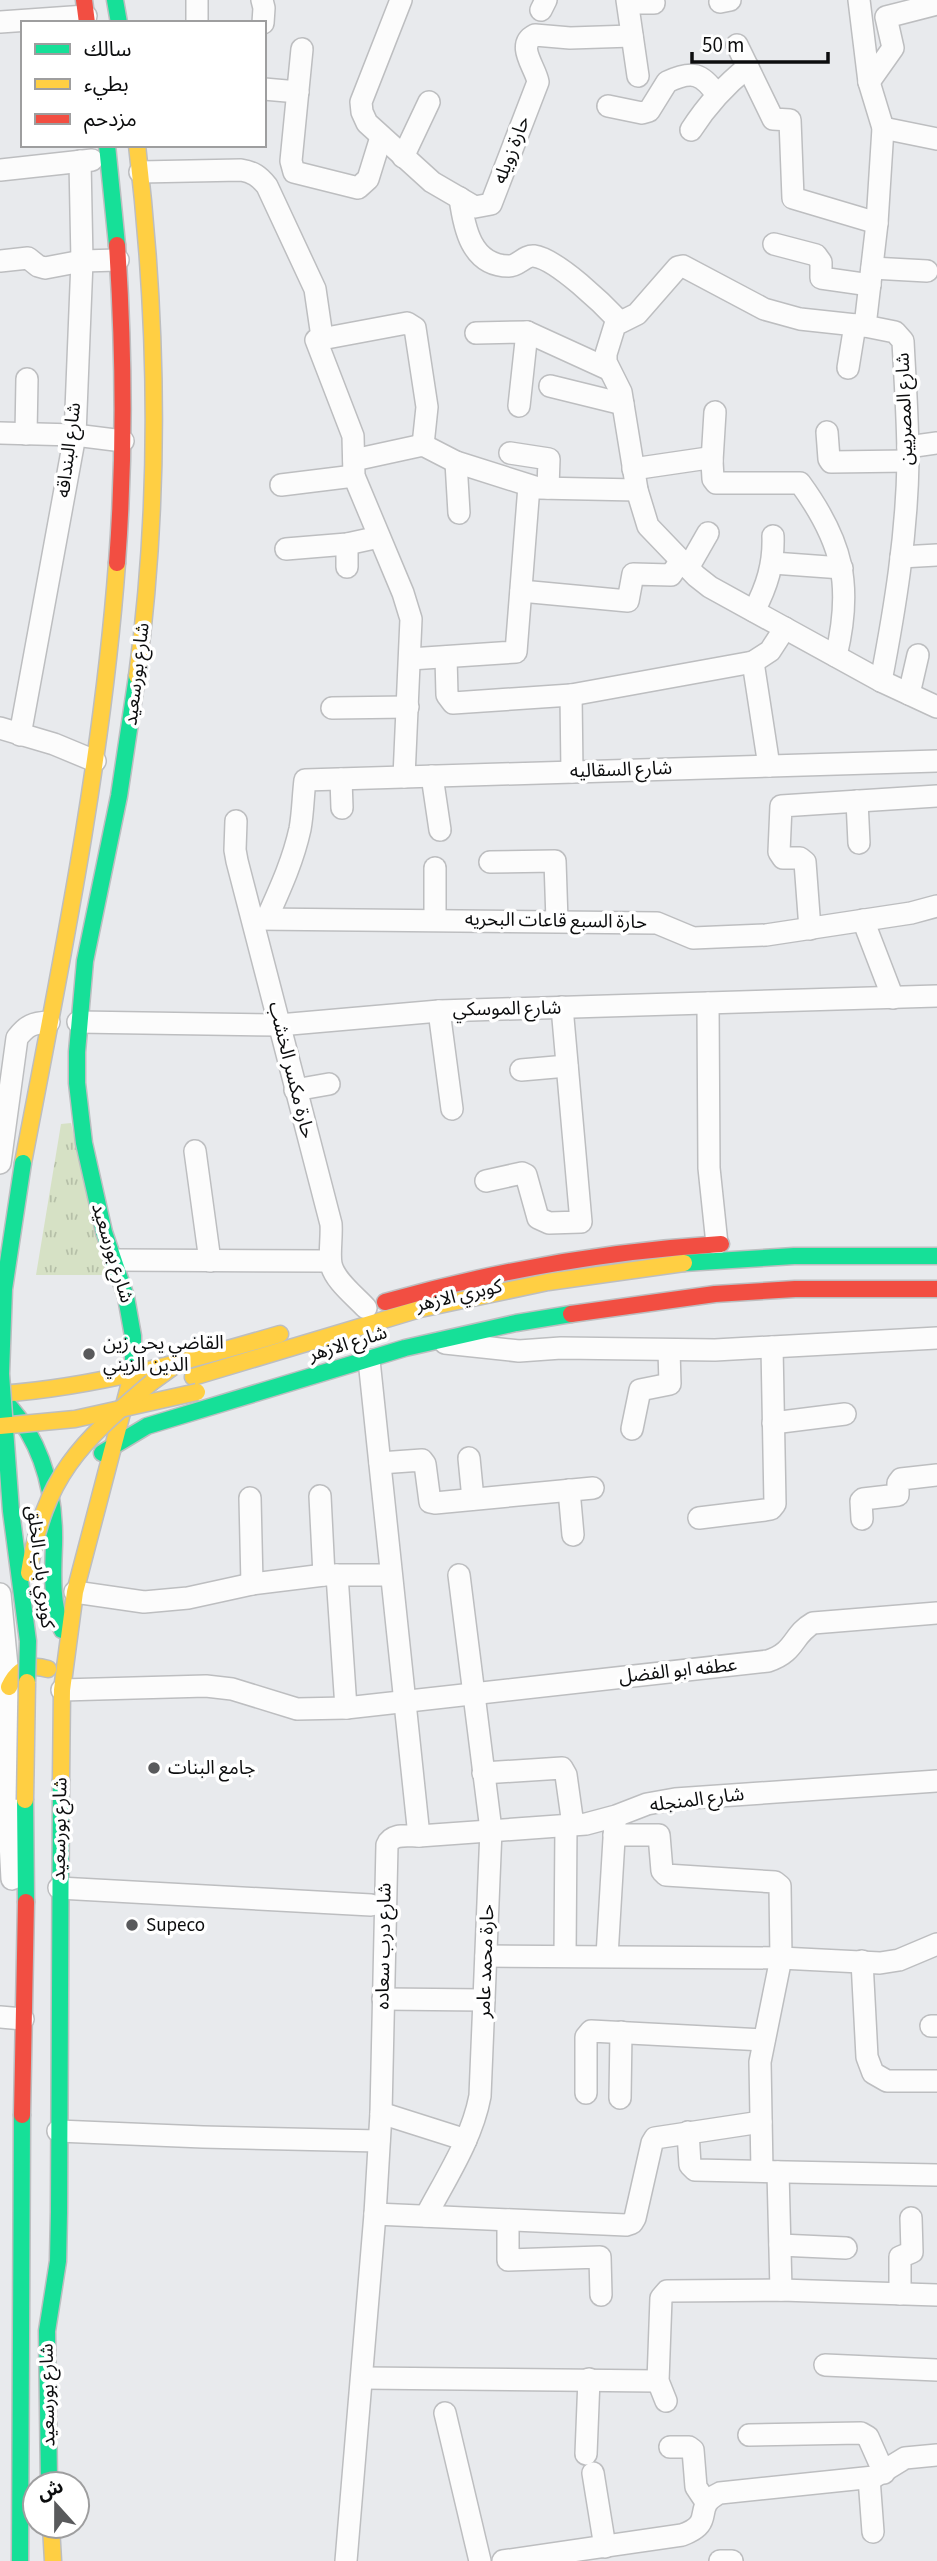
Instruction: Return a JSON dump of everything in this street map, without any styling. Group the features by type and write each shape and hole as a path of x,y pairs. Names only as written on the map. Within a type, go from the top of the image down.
{"main road":[{"path":"115,0 119,21"},
{"name":"شارع بورسعيد","path":"20,2561 40,2211 58,2131 62,1690 75,1592 133,1375 130,1316 96,1203 83,1143 77,1083 78,1022 85,961 120,796 150,562 155,467 154,349 147,231 137,147"},
{"name":"شارع بورسعيد","path":"23,1163 95,761 118,556 123,441 122,344 118,260 108,152"},
{"name":"كوبري باب الخلق","path":"23,1163 4,1289 1,1374 11,1511 28,1641 26,1936"},
{"path":"764,1242 832,1240"},
{"path":"885,1240 937,1242"},
{"name":"شارع الازهر","path":"359,1310 447,1286 561,1263 741,1243"},
{"name":"كوبري الازهر","path":"0,1410 73,1403 134,1392 451,1301 564,1279 711,1260 792,1256 937,1255"},
{"name":"كوبري الازهر","path":"432,1332 564,1295 695,1276 834,1267 937,1269"},
{"name":"شارع الازهر","path":"0,1480 28,1486 50,1483 72,1473 147,1426 369,1360 432,1332 674,1298 795,1289 937,1289"},
{"name":"كوبري الازهر","path":"324,1354 410,1329"},
{"name":"شارع الازهر","path":"0,1395 71,1387 133,1375 290,1331"},
{"path":"28,1641 30,1558 34,1536 48,1496 74,1453 152,1381 177,1364"},
{"path":"0,1426 76,1419 137,1408 211,1389"},
{"path":"0,1395 30,1433 50,1483 54,1539 54,1604 67,1641"},
{"path":"9,1687 19,1671 37,1666 54,1674 62,1690"},
{"name":"شارع بورسعيد","path":"26,1936 23,2019 10,2127 58,2260 47,2331 49,2470"},
{"path":"52,2540 53,2561"}],"street":[{"path":"197,0 197,21"},
{"path":"262,0 263,21"},
{"name":"حارة زويله","path":"401,0 361,102 362,112 367,123 432,183 475,207 491,204 538,82 527,58 527,43 530,37 632,36"},
{"path":"848,368 871,277 883,128 869,82 859,0"},
{"path":"638,76 627,2 654,3"},
{"path":"869,82 893,48 886,17 937,4"},
{"path":"0,22 86,13"},
{"path":"737,45 773,119 790,120 793,198 877,223"},
{"path":"302,49 291,167 299,176 358,188 368,179 381,137"},
{"path":"691,131 717,95 748,67"},
{"path":"608,106 642,113 649,111 667,82 697,75 706,79 717,95"},
{"path":"266,89 298,92"},
{"path":"403,157 429,102"},
{"path":"883,128 937,139"},
{"path":"0,170 80,161 108,152"},
{"name":"شارع البنداقه","path":"10,732 75,435 82,261 80,161"},
{"path":"140,172 241,170 261,177 315,289 319,339 353,436 354,468 411,619 404,777"},
{"path":"460,198 464,226 473,248 487,261 509,266 529,256 539,258 569,275 596,297 620,322 612,330 606,354 608,369"},
{"path":"774,244 816,255 821,262 821,278 871,277 927,271"},
{"path":"0,261 28,258 45,268 82,261 118,260"},
{"name":"شارع المصريين","path":"620,322 637,314 678,267 687,267 764,309 800,319 895,332 903,341 908,454 901,557 894,614 881,681"},
{"path":"319,339 407,323 415,328 427,407 423,444"},
{"path":"519,405 527,332"},
{"path":"476,333 527,332 608,369 617,381 623,404 637,490 648,526 710,587 881,681 937,707"},
{"path":"26,434 27,379"},
{"path":"550,386 623,404"},
{"path":"715,412 712,461 713,479 716,483 800,483 831,533 842,568 845,594 843,625 836,656"},
{"path":"827,432 831,462 908,454 937,443"},
{"path":"0,433 75,435 123,441"},
{"path":"281,485 354,468 423,444 456,462 539,487 637,490"},
{"path":"410,659 516,652 521,591 539,487 548,459 510,453"},
{"path":"633,469 708,458 712,461"},
{"path":"456,462 458,513"},
{"path":"521,591 628,601 633,573 671,575 685,564 708,533"},
{"path":"754,611 766,588 773,563 773,536"},
{"path":"286,549 348,544 379,537"},
{"path":"347,566 348,544"},
{"path":"901,557 937,555"},
{"path":"773,563 842,568"},
{"path":"446,657 447,695 453,703 571,695 753,662 770,651 785,628"},
{"path":"909,694 918,655"},
{"path":"753,662 769,766"},
{"path":"571,695 572,772"},
{"path":"332,708 408,707"},
{"path":"10,732 54,744 95,761"},
{"name":"شارع السقاليه","path":"260,918 287,874 295,850 305,780 937,761"},
{"path":"432,776 440,830"},
{"path":"341,779 342,808"},
{"path":"810,929 805,862 800,858 783,858 779,852 781,806 937,796"},
{"path":"857,801 859,843"},
{"name":"حارة مكسر الخشب","path":"236,821 235,850 260,918 279,1025 331,1224 333,1240 330,1261"},
{"path":"490,862 555,861 557,921"},
{"path":"435,868 435,920"},
{"name":"حارة السبع قاعات البحريه","path":"260,918 657,923 693,938 766,936 911,913 937,906"},
{"path":"863,920 893,998"},
{"name":"شارع الموسكي","path":"78,1022 279,1025 439,1011 937,996"},
{"path":"708,1003 709,1168 717,1244"},
{"path":"486,1181 515,1174 526,1175 538,1218 549,1223 581,1222 562,1007"},
{"path":"439,1011 452,1109"},
{"path":"0,1163 8,1032 33,1023 49,1022"},
{"path":"521,1070 567,1066"},
{"path":"295,1090 329,1084"},
{"path":"195,1151 211,1261"},
{"path":"114,1261 330,1261 359,1310"},
{"path":"432,1332 519,1351 561,1348 669,1350 772,1347 937,1338"},
{"path":"699,1518 771,1509 775,1504 772,1347"},
{"path":"632,1429 640,1390 670,1384 669,1350"},
{"path":"369,1360 419,1836"},
{"path":"774,1423 845,1414"},
{"path":"469,1458 473,1499"},
{"path":"380,1463 422,1460 425,1464 430,1502 593,1488"},
{"path":"862,1519 863,1499 898,1495 898,1483 901,1479 937,1475"},
{"path":"569,1490 573,1535"},
{"path":"320,1496 346,1708"},
{"path":"250,1498 252,1584"},
{"path":"75,1592 144,1602 188,1598 252,1584 330,1575 391,1575"},
{"name":"حارة محمد عامر","path":"426,2216 476,2119 480,2096 491,1830 459,1575"},
{"name":"شارع بورسعيد","path":"0,1594 9,1687 3,1786 13,1888 26,1936"},
{"name":"عطفه ابو الفضل","path":"62,1690 206,1686 232,1689 297,1709 346,1708 768,1661 788,1651 802,1629 813,1623 937,1613"},
{"path":"484,1773 562,1768 566,1775 569,1825 565,1956"},
{"name":"شارع المنجله","path":"419,1836 569,1825 615,1826 646,1804 675,1799 937,1781"},
{"path":"607,1956 615,1826 659,1835 662,1871 666,1875 780,1885 781,1958 760,2062 761,2122 780,2245 781,2290"},
{"name":"شارع درب سعاده","path":"346,2561 363,2378 381,2113 387,1845 395,1837 419,1836"},
{"path":"59,1888 370,1905"},
{"path":"486,1956 781,1958 880,1963 899,1960 937,1944"},
{"path":"862,1961 867,2057 873,2073 887,2081 937,2081"},
{"path":"383,1998 484,2000"},
{"path":"0,2017 23,2019"},
{"path":"586,2093 588,2034 595,2031 764,2040"},
{"path":"620,2098 621,2032"},
{"path":"381,2113 466,2140"},
{"path":"375,2214 626,2225 632,2223 655,2138 761,2122"},
{"path":"58,2131 379,2141"},
{"path":"688,2132 692,2168 937,2175"},
{"path":"900,2294 900,2257 912,2252 911,2218"},
{"path":"508,2220 508,2260 600,2258 601,2295"},
{"path":"780,2245 846,2248"},
{"path":"666,2401 658,2381 661,2298 667,2291 781,2290 937,2295"},
{"path":"825,2365 937,2370"},
{"path":"363,2378 658,2381"},
{"path":"589,2379 589,2464 605,2547"},
{"path":"445,2413 480,2561"},
{"path":"749,2435 865,2434 876,2475 873,2532"},
{"path":"670,2447 689,2447 693,2450 696,2487 706,2502"},
{"path":"503,2561 682,2535 697,2530 703,2521 706,2502 720,2493 876,2475 905,2458 937,2455"},
{"path":"720,2561 732,2561"}],"green space":[{"path":"71,1123 106,1275 36,1275 61,1124"}],"traffic: fast":[{"path":"115,0 119,21"},
{"path":"107,147 117,245"},
{"path":"133,1371 133,1336 126,1297 104,1232 84,1143 77,1083 77,1052 85,961 119,796 137,676"},
{"path":"23,1163 4,1289 1,1374 11,1511 28,1641 27,1682"},
{"path":"684,1263 794,1256 937,1256"},
{"path":"102,1453 147,1426 405,1348 516,1323 571,1314"},
{"path":"10,1407 31,1438 45,1471 54,1525 54,1598 62,1630"},
{"path":"49,2470 47,2331 58,2261 59,2212 61,1780"},
{"path":"25,1800 26,1902"},
{"path":"20,2561 22,2115"}],"traffic: slow":[{"path":"137,147 149,278 154,410 150,543 137,676"},
{"path":"23,1163 91,789 117,563"},
{"path":"193,1377 420,1309 548,1282 684,1263"},
{"path":"0,1394 107,1379 280,1334"},
{"path":"152,1382 177,1364"},
{"path":"61,1780 62,1690 75,1592 133,1371"},
{"path":"29,1573 44,1511 69,1464 105,1424 152,1382"},
{"path":"0,1426 75,1419 197,1392"},
{"path":"9,1687 24,1669 48,1669"},
{"path":"25,1800 27,1682"},
{"path":"52,2540 53,2561"}],"traffic: jam":[{"path":"84,0 87,21"},
{"path":"117,245 123,404 117,563"},
{"path":"385,1302 552,1264 721,1244"},
{"path":"571,1314 715,1294 795,1289 937,1289"},
{"path":"22,2115 26,1902"}],"place":[{"name":"القاضي يحي زين الدين الزيني","path":"89,1354"},
{"name":"جامع البنات","path":"154,1768"},
{"name":"Supeco","path":"132,1925"}]}
